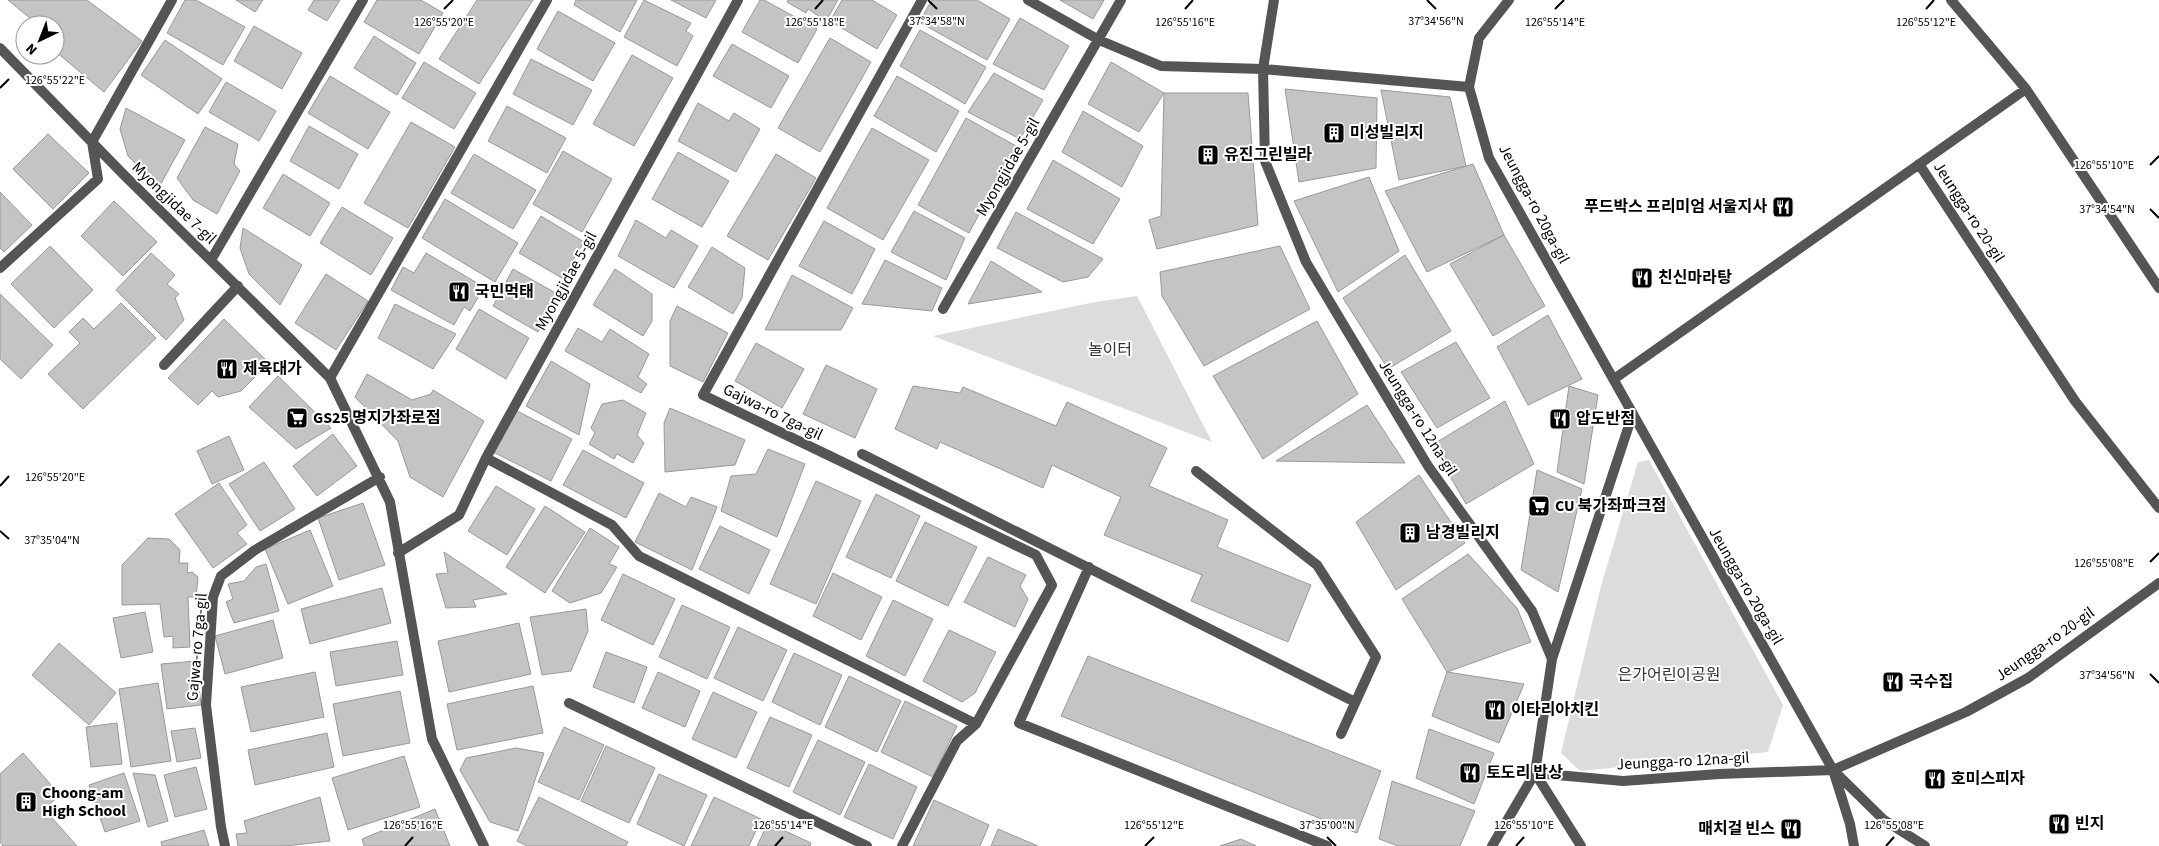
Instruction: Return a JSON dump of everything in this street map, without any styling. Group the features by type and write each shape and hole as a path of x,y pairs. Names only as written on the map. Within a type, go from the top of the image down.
{"street":[{"path":"0,268 98,179 92,142 172,0"},
{"path":"212,260 363,0"},
{"path":"484,846 432,739 390,502 330,378 547,0"},
{"name":"Myongjidae 5-gil","path":"398,553 459,515 486,458 738,0"},
{"name":"Gajwa-ro 7ga-gil","path":"902,846 957,741 976,724 1052,585 1036,555 703,394 922,0"},
{"path":"1028,0 1099,40 1162,66 1263,69 1469,86"},
{"name":"Myongjidae 5-gil","path":"943,309 1121,0"},
{"name":"Jeungga-ro 12na-gil","path":"1274,0 1263,69 1265,161 1306,262 1428,466 1532,611 1552,659"},
{"name":"Jeungga-ro 20ga-gil","path":"1510,0 1479,38 1469,86 1489,158 1614,379 1632,416 1833,770"},
{"path":"1951,0 2026,89 2159,288"},
{"name":"Myongjidae 7-gil","path":"0,48 330,378"},
{"path":"1920,164 2026,89"},
{"name":"Jeungga-ro 20-gil","path":"1614,379 1920,164 2074,401 2159,508"},
{"path":"164,365 238,286"},
{"path":"1492,846 1534,773 1552,659 1632,416"},
{"path":"862,454 1355,702"},
{"path":"486,458 612,525 639,556 976,724"},
{"path":"1196,471 1317,565 1376,657 1341,734"},
{"name":"Gajwa-ro 7ga-gil","path":"225,846 206,705 213,597 221,576 255,550 380,478"},
{"path":"1089,567 1019,723 1327,846"},
{"name":"Jeungga-ro 20-gil","path":"1833,770 1966,712 2028,678 2159,583"},
{"path":"569,703 867,846"},
{"path":"1833,770 1850,824 1854,846"},
{"path":"1833,770 1884,820 1925,846"},
{"name":"Jeungga-ro 12na-gil","path":"1534,773 1623,781 1718,774 1833,770"},
{"path":"1534,773 1581,846"}],"green space":[{"name":"놀이터","path":"1137,296 1212,442 933,336 1095,302"},
{"name":"은가어린이공원","path":"1649,460 1783,705 1768,752 1580,771 1561,753 1601,586 1638,462"}],"building":[{"path":"8,0 87,0 142,41 104,92 65,59 65,15 26,15"},
{"path":"185,0 196,0 245,27 223,65 167,33"},
{"path":"236,0 263,0 255,12"},
{"path":"314,0 340,0 327,21 308,10"},
{"path":"377,0 421,0 443,13 419,54 364,22"},
{"path":"477,0 533,0 479,84 439,59"},
{"path":"576,0 637,0 620,32 574,5"},
{"path":"644,0 691,23 686,31 693,36 677,66 624,37"},
{"path":"671,0 716,0 706,18"},
{"path":"760,0 764,0 817,29 798,63 742,32"},
{"path":"788,0 838,0 826,21 808,9 806,13 787,2"},
{"path":"842,0 872,0 897,15 877,49 830,21"},
{"path":"932,0 977,0 1010,19 987,60 919,22"},
{"path":"1060,0 1104,0 1093,19"},
{"path":"558,11 615,43 593,81 537,49"},
{"path":"1020,18 1069,46 1044,90 993,64"},
{"path":"254,26 302,53 282,89 234,61"},
{"path":"920,30 986,67 965,104 900,66"},
{"path":"374,36 416,63 397,95 354,68"},
{"path":"830,38 871,62 820,152 778,128"},
{"path":"165,40 222,79 198,114 141,75"},
{"path":"732,44 789,76 771,108 713,76"},
{"path":"632,55 673,78 634,146 593,124"},
{"path":"531,59 592,90 573,125 513,94"},
{"path":"424,62 476,93 454,129 402,98"},
{"path":"1111,62 1164,93 1139,132 1088,104"},
{"path":"994,73 1043,100 1020,139 968,112"},
{"path":"330,76 390,112 368,149 308,113"},
{"path":"897,76 959,111 936,152 874,116"},
{"path":"226,82 276,111 259,141 209,112"},
{"name":"미성빌리지","path":"1285,89 1377,98 1376,168 1299,182"},
{"path":"1381,90 1450,97 1466,166 1399,180"},
{"name":"유진그린빌라","path":"1164,93 1248,93 1258,225 1157,249 1149,220 1161,216"},
{"path":"698,103 729,121 734,113 760,129 736,172 678,141"},
{"path":"507,106 566,138 547,173 488,141"},
{"path":"126,108 185,140 159,187 128,156 120,129"},
{"path":"1083,111 1143,146 1122,187 1062,152"},
{"path":"966,118 1016,146 969,233 918,205"},
{"path":"411,122 455,147 408,228 364,203"},
{"path":"309,126 358,154 339,189 290,161"},
{"path":"205,127 238,144 234,164 240,171 217,214 193,200 177,178"},
{"path":"872,128 929,160 883,240 827,208"},
{"path":"48,134 89,173 53,209 13,169"},
{"path":"563,151 612,179 582,232 533,204"},
{"path":"678,152 729,181 702,227 652,199"},
{"path":"474,154 536,190 513,229 451,193"},
{"path":"776,154 816,178 768,260 727,236"},
{"path":"1053,160 1120,199 1093,244 1027,209"},
{"path":"1473,164 1504,235 1427,272 1385,191"},
{"path":"283,174 330,203 310,236 263,208"},
{"path":"1369,177 1399,251 1338,292 1294,201"},
{"path":"0,192 32,225 4,252 0,248"},
{"path":"445,199 518,243 495,282 422,238"},
{"path":"114,201 157,242 123,276 81,236"},
{"path":"342,207 393,238 371,275 320,243"},
{"path":"914,211 965,238 946,280 891,252"},
{"path":"1016,212 1103,259 1088,277 1063,282 997,248"},
{"path":"541,216 584,242 562,278 519,253"},
{"path":"636,220 666,238 671,230 698,246 674,288 618,256"},
{"path":"824,221 875,249 852,294 799,266"},
{"path":"243,228 302,265 280,305 249,274 240,248"},
{"path":"1504,235 1545,306 1493,336 1450,264"},
{"path":"50,246 93,290 54,328 11,284"},
{"path":"1280,246 1310,309 1204,366 1162,296 1160,272"},
{"path":"712,247 745,268 742,298 733,314 688,287"},
{"path":"151,253 175,275 167,284 179,294 175,298 184,320 166,340 116,290"},
{"path":"426,253 484,287 470,311 464,307 454,325 391,290 403,267 414,273"},
{"path":"1405,255 1451,331 1388,369 1343,298"},
{"path":"885,260 942,288 932,311 862,304"},
{"path":"991,261 1042,292 968,304"},
{"path":"513,269 559,295 538,332 493,306"},
{"path":"615,269 652,294 652,321 643,336 593,305"},
{"path":"326,274 368,301 336,350 295,323"},
{"path":"792,275 853,308 841,330 765,330"},
{"path":"0,294 53,345 21,379 0,359"},
{"path":"121,303 156,338 83,409 48,374 80,343 69,332 83,318 94,329"},
{"path":"395,304 456,334 433,369 378,338"},
{"path":"677,306 728,333 703,382 670,366 670,321"},
{"path":"479,309 529,338 506,379 456,349"},
{"path":"1548,315 1582,379 1528,405 1497,347"},
{"path":"224,319 269,363 241,391 218,397 212,391 198,405 168,378"},
{"path":"1317,321 1358,394 1263,459 1213,376"},
{"path":"578,328 602,342 610,329 649,354 638,377 647,384 641,393 565,351"},
{"path":"1456,342 1490,398 1437,428 1401,372"},
{"path":"756,343 804,369 782,408 735,381"},
{"path":"551,361 590,384 579,435 526,406"},
{"path":"826,365 877,389 855,438 803,414"},
{"path":"367,374 412,400 431,394 433,390 484,421 443,497 410,477 398,441 355,397"},
{"path":"278,376 331,428 296,449 249,407"},
{"path":"913,386 960,393 963,387 1056,426 1067,402 1167,448 1149,486 1228,520 1217,547 1311,585 1288,642 1191,601 1202,575 1104,535 1121,497 1052,465 1043,488 940,442 937,449 895,429"},
{"path":"1569,386 1598,395 1584,484 1557,472"},
{"path":"623,400 646,413 637,435 644,443 633,463 617,454 614,459 589,444 595,433 591,428 602,404"},
{"path":"1505,401 1534,464 1466,504 1432,445"},
{"path":"1367,405 1405,463 1276,461"},
{"path":"670,408 745,440 735,465 665,472 664,423"},
{"path":"515,410 572,439 551,481 493,452"},
{"path":"333,434 357,466 317,496 293,466"},
{"path":"229,436 244,470 212,484 197,451"},
{"path":"768,449 805,464 777,537 721,511 731,476 756,474"},
{"path":"583,450 644,483 626,518 563,485"},
{"path":"264,462 295,509 260,531 229,484"},
{"path":"1537,470 1582,489 1558,592 1521,570"},
{"name":"남경빌리지","path":"1419,475 1465,543 1396,590 1356,522"},
{"path":"816,481 861,501 816,604 770,584"},
{"path":"219,483 247,525 237,533 247,544 213,568 175,514"},
{"path":"496,486 535,509 507,555 468,531"},
{"path":"659,493 686,507 691,497 717,507 692,570 635,542"},
{"path":"876,494 920,516 891,578 846,557"},
{"path":"363,503 385,565 339,580 318,518"},
{"path":"545,506 585,532 545,593 506,567"},
{"path":"925,522 977,547 948,606 896,581"},
{"path":"720,526 770,550 749,594 699,569"},
{"path":"590,528 619,547 609,564 617,567 601,593 570,603 552,591"},
{"path":"310,530 333,586 288,604 265,549"},
{"path":"148,538 169,539 180,550 179,563 188,563 187,573 192,572 198,577 196,597 188,597 190,647 173,648 173,636 164,637 160,604 122,605 122,565"},
{"path":"444,552 507,594 473,600 476,607 446,608 436,574 448,573"},
{"path":"1468,554 1517,608 1531,642 1447,672 1402,599"},
{"path":"988,557 1026,575 1020,586 1028,599 1015,627 964,602"},
{"path":"266,564 279,611 234,623 226,602 233,599 228,584 244,581 256,567"},
{"path":"833,573 882,597 861,640 813,616"},
{"path":"623,574 675,599 653,645 601,620"},
{"path":"382,588 391,623 310,644 301,609"},
{"path":"893,600 933,619 905,676 866,656"},
{"path":"682,605 730,627 707,679 659,657"},
{"path":"586,609 588,631 571,671 542,675 530,617"},
{"path":"145,612 153,652 121,658 113,618"},
{"path":"273,620 283,658 225,674 215,636"},
{"path":"519,623 531,674 449,692 438,641"},
{"path":"738,627 787,650 763,701 714,678"},
{"path":"949,630 996,652 975,693 962,702 923,681"},
{"path":"397,641 403,675 336,686 330,652"},
{"path":"59,643 116,693 89,725 32,675"},
{"path":"606,652 647,667 634,703 593,687"},
{"path":"794,653 842,675 820,725 772,702"},
{"path":"1088,656 1381,771 1357,833 1061,716"},
{"path":"196,661 201,705 167,709 161,664"},
{"path":"315,672 324,717 251,732 241,687"},
{"path":"658,672 700,691 685,727 642,708"},
{"path":"1447,672 1524,684 1499,743 1432,716"},
{"path":"849,676 901,701 877,752 825,727"},
{"path":"158,683 171,761 131,767 119,689"},
{"path":"533,686 543,733 457,750 447,704"},
{"path":"400,691 410,743 343,756 333,704"},
{"path":"713,692 757,712 736,758 692,739"},
{"path":"905,701 957,726 933,777 881,752"},
{"path":"770,717 812,735 789,787 747,768"},
{"path":"117,723 122,764 91,767 86,727"},
{"path":"564,727 604,745 579,800 538,782"},
{"path":"195,728 201,758 177,762 171,731"},
{"path":"1429,729 1494,753 1474,804 1416,778"},
{"path":"327,733 334,767 255,785 248,750"},
{"path":"818,740 865,762 840,815 793,792"},
{"path":"606,746 655,768 629,823 581,801"},
{"path":"516,748 544,753 518,831 490,822 460,770 466,758"},
{"name":"Choong-am High School","path":"23,753 60,795 44,809 77,846 3,846 0,842 0,774"},
{"path":"404,756 420,807 348,830 332,778"},
{"path":"869,764 917,787 893,839 844,817"},
{"path":"196,767 207,809 175,817 164,775"},
{"path":"124,773 140,821 105,832 89,785"},
{"path":"133,773 155,775 168,821 148,827"},
{"path":"659,774 707,795 684,846 637,824"},
{"path":"1392,781 1475,811 1460,846 1398,846 1379,839"},
{"path":"320,797 330,841 286,846 238,846 236,834 247,833 244,821"},
{"path":"539,797 628,842 626,846 527,846 517,841"},
{"path":"714,797 761,819 749,846 691,846"},
{"path":"934,800 989,825 980,846 913,846"},
{"path":"435,809 450,846 364,846 362,839"},
{"path":"768,823 811,843 810,846 757,846"},
{"path":"998,829 1038,846 991,846"},
{"path":"204,830 209,846 162,846 161,842"},
{"path":"1241,839 1256,846 1220,846"}],"place":[{"name":"미성빌리지","path":"1334,133"},
{"name":"유진그린빌라","path":"1208,155"},
{"name":"푸드박스 프리미엄 서울지사","path":"1783,207"},
{"name":"친신마라탕","path":"1642,278"},
{"name":"국민먹태","path":"459,292"},
{"name":"제육대가","path":"227,369"},
{"name":"GS25 명지가좌로점","path":"297,418"},
{"name":"압도반점","path":"1560,419"},
{"name":"CU 북가좌파크점","path":"1539,506"},
{"name":"남경빌리지","path":"1410,533"},
{"name":"국수집","path":"1893,682"},
{"name":"이타리아치킨","path":"1495,710"},
{"name":"토도리 밥상","path":"1470,773"},
{"name":"호미스피자","path":"1935,779"},
{"name":"Choong-am High School","path":"26,802"},
{"name":"빈지","path":"2059,824"},
{"name":"매치걸 빈스","path":"1791,829"}]}
